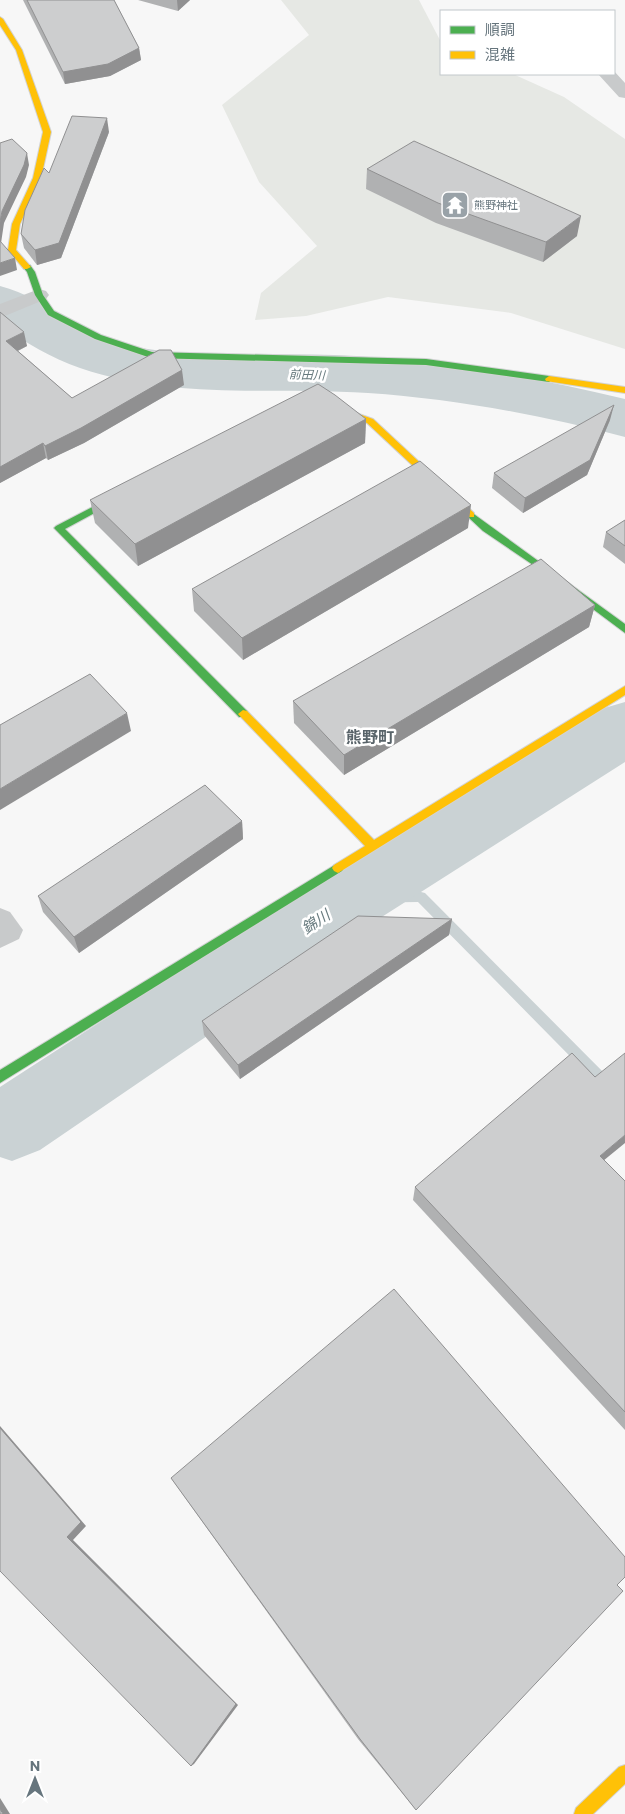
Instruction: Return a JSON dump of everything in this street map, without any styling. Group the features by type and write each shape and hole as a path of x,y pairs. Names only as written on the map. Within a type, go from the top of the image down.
{"street":[{"path":"0,19 19,50 47,132 37,178 16,224 12,250 31,272 39,294 51,313 98,338 151,355 426,362 625,390"},
{"path":"608,75 625,93"},
{"path":"0,312 39,294"},
{"path":"321,398 339,410 370,421 486,529 545,569 625,629"},
{"path":"137,486 59,528 372,846"},
{"path":"0,1077 625,690"},
{"path":"0,920 9,930 0,936"},
{"path":"582,1814 625,1773"}],"shaded area":[{"path":"281,0 419,0 440,40 440,75 515,75 564,97 625,139 625,349 511,313 388,297 306,316 255,320 261,293 317,246 259,182 222,105 309,35"}],"building":[{"path":"27,0 114,0 139,48 108,64 63,72"},
{"path":"72,116 107,118 59,243 35,250 21,234 25,210 44,168 49,173"},
{"path":"12,139 27,153 24,165 2,211 0,222 0,143"},
{"path":"414,141 581,216 546,242 438,203 367,169"},
{"path":"0,241 15,258 0,263"},
{"path":"0,312 24,332 6,341 72,398 159,350 171,350 182,370 81,428 45,446 43,443 0,467"},
{"path":"318,384 366,419 135,544 90,500"},
{"path":"614,405 590,460 525,498 494,473"},
{"path":"420,461 471,505 242,638 192,589"},
{"path":"625,520 625,546 606,532"},
{"path":"541,559 595,605 344,755 293,701"},
{"path":"90,674 127,713 0,789 0,725"},
{"path":"205,785 242,821 74,937 38,896"},
{"path":"358,916 452,919 238,1065 202,1021"},
{"path":"572,1053 595,1077 625,1053 625,1135 600,1156 625,1181 625,1412 415,1187"},
{"path":"394,1289 625,1557 625,1577 617,1585 623,1591 416,1810 360,1739 171,1478"},
{"path":"0,1428 81,1522 67,1537 236,1704 191,1766 0,1571"}],"waterway":[{"name":"前田川","path":"0,302 56,336 85,350 100,356 141,365 195,371 334,373 444,382 553,401 625,418"},
{"name":"錦川","path":"12,1124 351,898 625,728"},
{"path":"351,898 421,897 625,1103"}],"traffic: fast":[{"path":"27,267 31,272 39,295 51,313 98,337 151,355 426,362 549,379"},
{"path":"125,493 59,528 243,714"},
{"path":"471,515 486,529 545,569 625,629"},
{"path":"0,1077 338,868"}],"traffic: slow":[{"path":"0,19 19,50 47,132 37,178 16,224 12,250 27,267"},
{"path":"549,379 625,390"},
{"path":"330,404 339,410 370,421 471,515"},
{"path":"338,868 625,690"},
{"path":"243,714 372,846"},
{"path":"582,1814 625,1773"}],"place":[{"name":"熊野神社","path":"455,205"}],"district":[{"name":"熊野町","path":"370,737"}]}
